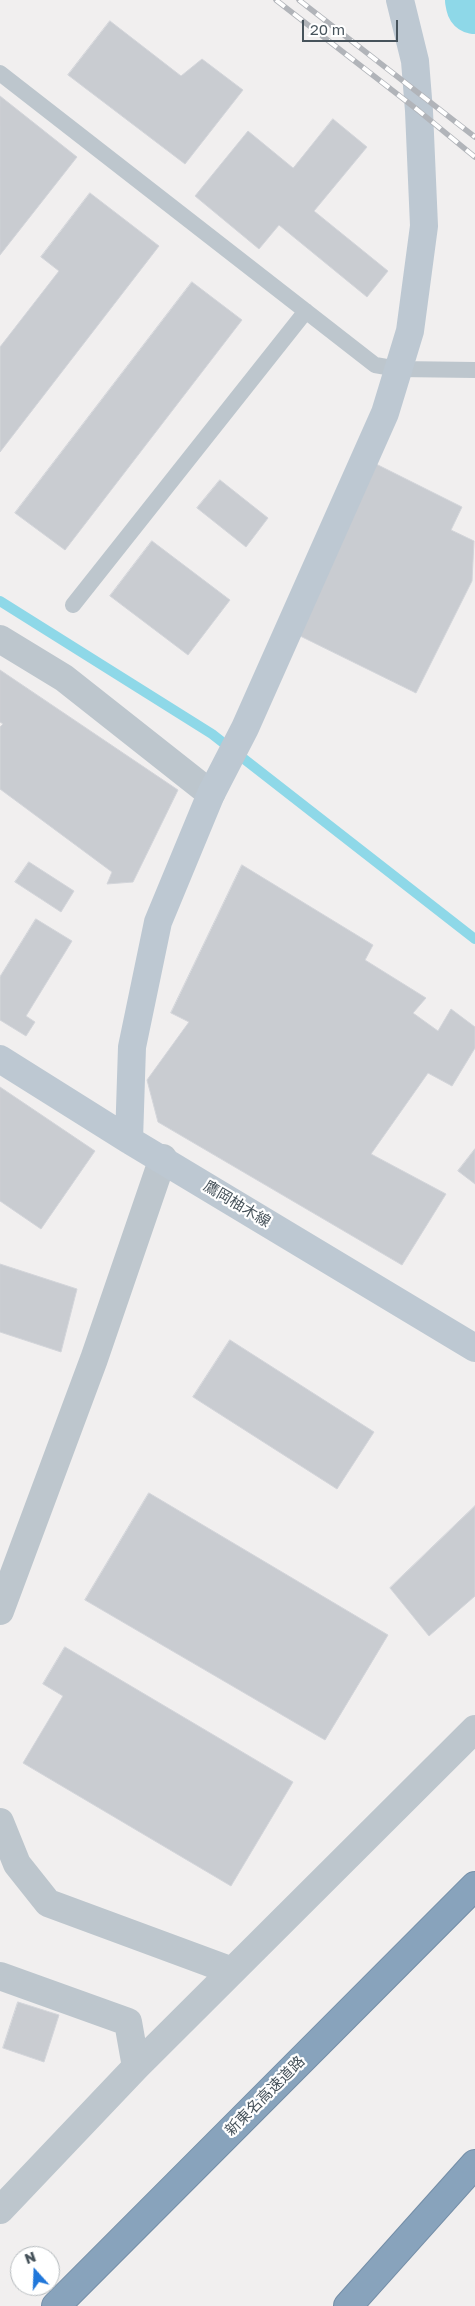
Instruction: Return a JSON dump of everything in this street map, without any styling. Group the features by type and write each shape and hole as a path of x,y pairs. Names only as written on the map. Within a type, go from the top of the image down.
{"highway":[{"name":"新東名高速道路","path":"56,2306 475,1886"},
{"path":"348,2306 475,2164"}],"street":[{"path":"129,1140 132,1047 158,922 216,784 245,728 384,413 410,331 424,226 416,69 400,0"},
{"path":"0,639 64,678 216,784"},
{"name":"鷹岡柚木線","path":"0,1059 129,1140 163,1158 475,1348"},
{"path":"0,1611 94,1359 163,1158"},
{"path":"0,2210 136,2067 475,1730"},
{"path":"0,1822 17,1864 48,1904 232,1971"},
{"path":"0,1976 128,2022 136,2067"}],"lane":[{"path":"0,73 375,364 398,369 475,370"},
{"path":"72,605 306,311"}],"building":[{"path":"110,21 181,76 202,59 243,90 185,164 68,75"},
{"path":"0,96 77,157 0,255"},
{"path":"333,119 367,147 314,211 388,271 367,297 279,225 259,249 195,196 248,131 293,168"},
{"path":"90,193 159,246 0,452 0,347 59,271 41,257"},
{"path":"192,282 242,320 65,550 15,513"},
{"path":"376,464 462,507 451,530 474,541 472,581 416,693 292,632"},
{"path":"220,480 268,518 246,547 197,508"},
{"path":"152,541 230,600 188,655 110,596"},
{"path":"0,670 178,790 133,882 107,884 112,872 0,789 0,727 3,724 0,722"},
{"path":"29,862 74,891 61,912 15,882"},
{"path":"242,865 373,945 365,960 426,998 413,1013 438,1031 451,1009 475,1027 475,1048 452,1086 428,1073 371,1154 446,1194 402,1265 158,1122 147,1080 189,1022 171,1013"},
{"path":"36,919 72,941 26,1016 35,1022 26,1036 0,1020 0,977"},
{"path":"0,1087 95,1151 41,1229 0,1201"},
{"path":"475,1149 475,1184 458,1171"},
{"path":"0,1264 77,1289 61,1352 0,1332"},
{"path":"230,1340 374,1432 337,1489 193,1397"},
{"path":"149,1493 388,1635 325,1740 85,1600"},
{"path":"475,1506 475,1596 429,1636 390,1588"},
{"path":"65,1647 293,1782 231,1886 23,1763 63,1696 43,1684"},
{"path":"18,2002 59,2015 44,2062 3,2048"}],"waterway":[{"path":"474,0 475,5"},
{"path":"0,601 212,734 475,939"}],"railway":[{"path":"276,0 475,157"},
{"path":"299,0 475,137"}]}
